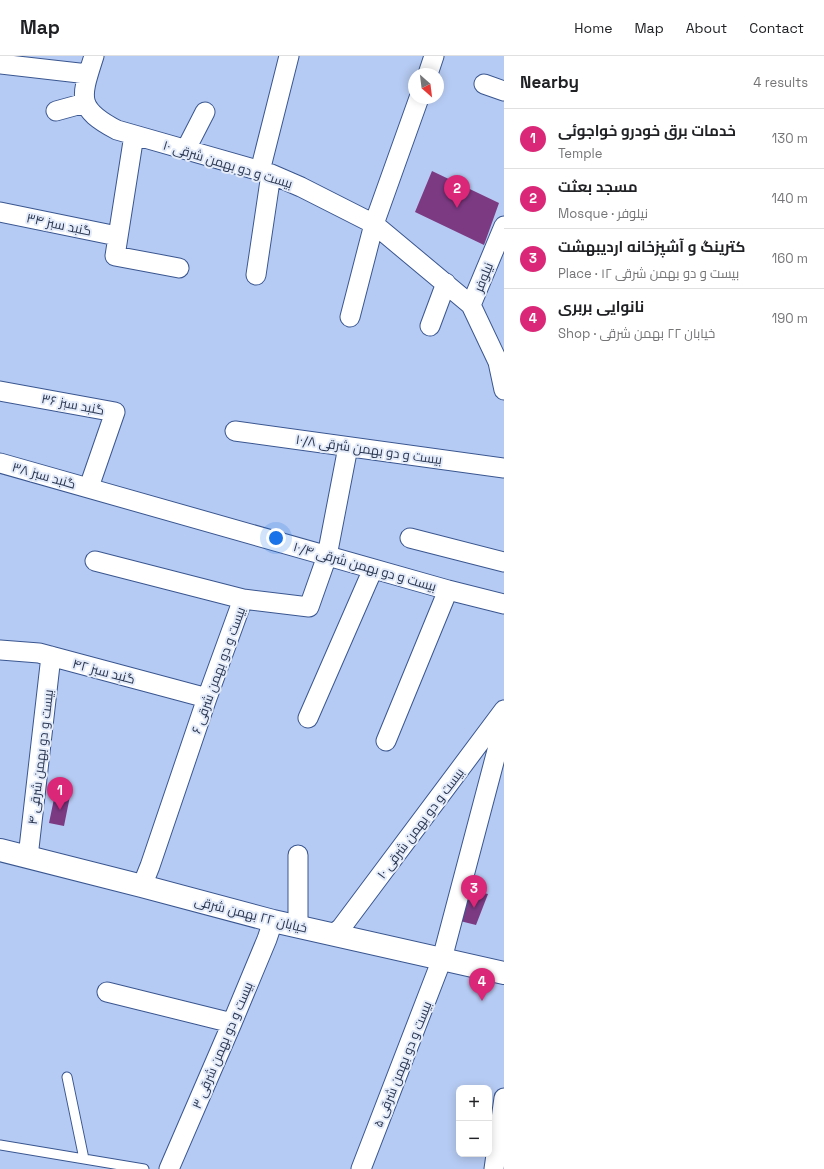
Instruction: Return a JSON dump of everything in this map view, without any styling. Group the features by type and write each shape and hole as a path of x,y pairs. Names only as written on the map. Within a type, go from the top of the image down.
{"main road":[{"name":"خیابان ۲۲ بهمن شرقی","path":"0,850 273,921 504,973"}],"street":[{"path":"56,110 85,103 84,87 94,56"},
{"path":"256,275 265,173 289,56"},
{"path":"430,68 434,56"},
{"path":"0,64 88,74"},
{"path":"484,84 504,91"},
{"name":"بیست و دو بهمن شرقی ۱۰","path":"85,103 89,111 99,121 117,130 265,173 301,187 374,224 471,305 498,362 504,390"},
{"path":"350,317 374,224 418,104"},
{"path":"186,149 205,112"},
{"path":"134,135 115,256 179,268"},
{"name":"گنبد سبز ۳۴","path":"0,212 117,236"},
{"name":"نیلوفر","path":"471,305 504,226"},
{"path":"430,326 446,283"},
{"name":"گنبد سبز ۳۶","path":"0,391 115,412 89,487"},
{"name":"بیست و دو بهمن شرقی ۱۰/۸","path":"235,431 504,468"},
{"path":"243,599 309,607 327,556 348,447"},
{"name":"گنبد سبز ۳۸","path":"0,462 89,487"},
{"name":"بیست و دو بهمن شرقی ۱۰/۴","path":"89,487 373,569 504,604"},
{"path":"410,538 504,562"},
{"name":"بیست و دو بهمن شرقی ۶","path":"95,561 243,599 142,886"},
{"path":"308,718 373,569"},
{"path":"386,740 448,590"},
{"name":"گنبد سبز ۴۲","path":"0,650 39,653 207,698"},
{"name":"بیست و دو بهمن شرقی ۴","path":"28,858 51,656"},
{"name":"بیست و دو بهمن شرقی ۱۰","path":"334,934 341,928 504,710"},
{"name":"بیست و دو بهمن شرقی ۵","path":"361,1169 442,959 504,724"},
{"path":"298,855 298,926"},
{"name":"بیست و دو بهمن شرقی ۳","path":"169,1169 232,1023 273,921"},
{"path":"107,992 232,1023"},
{"path":"494,1169 504,1098"}],"lane":[{"path":"67,1078 84,1159"},
{"path":"0,1145 144,1169"}],"building":[{"path":"432,171 499,203 484,245 415,212"},
{"path":"56,789 70,796 64,826 49,823"},
{"path":"471,890 488,894 476,925 460,921"}],"place":[{"name":"مسجد بعثت","path":"457,208"},
{"name":"خدمات برق خودرو خواجوئی","path":"60,810"},
{"name":"کترینگ و آشپزخانه اردیبهشت","path":"474,908"},
{"name":"نانوایی بربری","path":"482,1001"}]}
